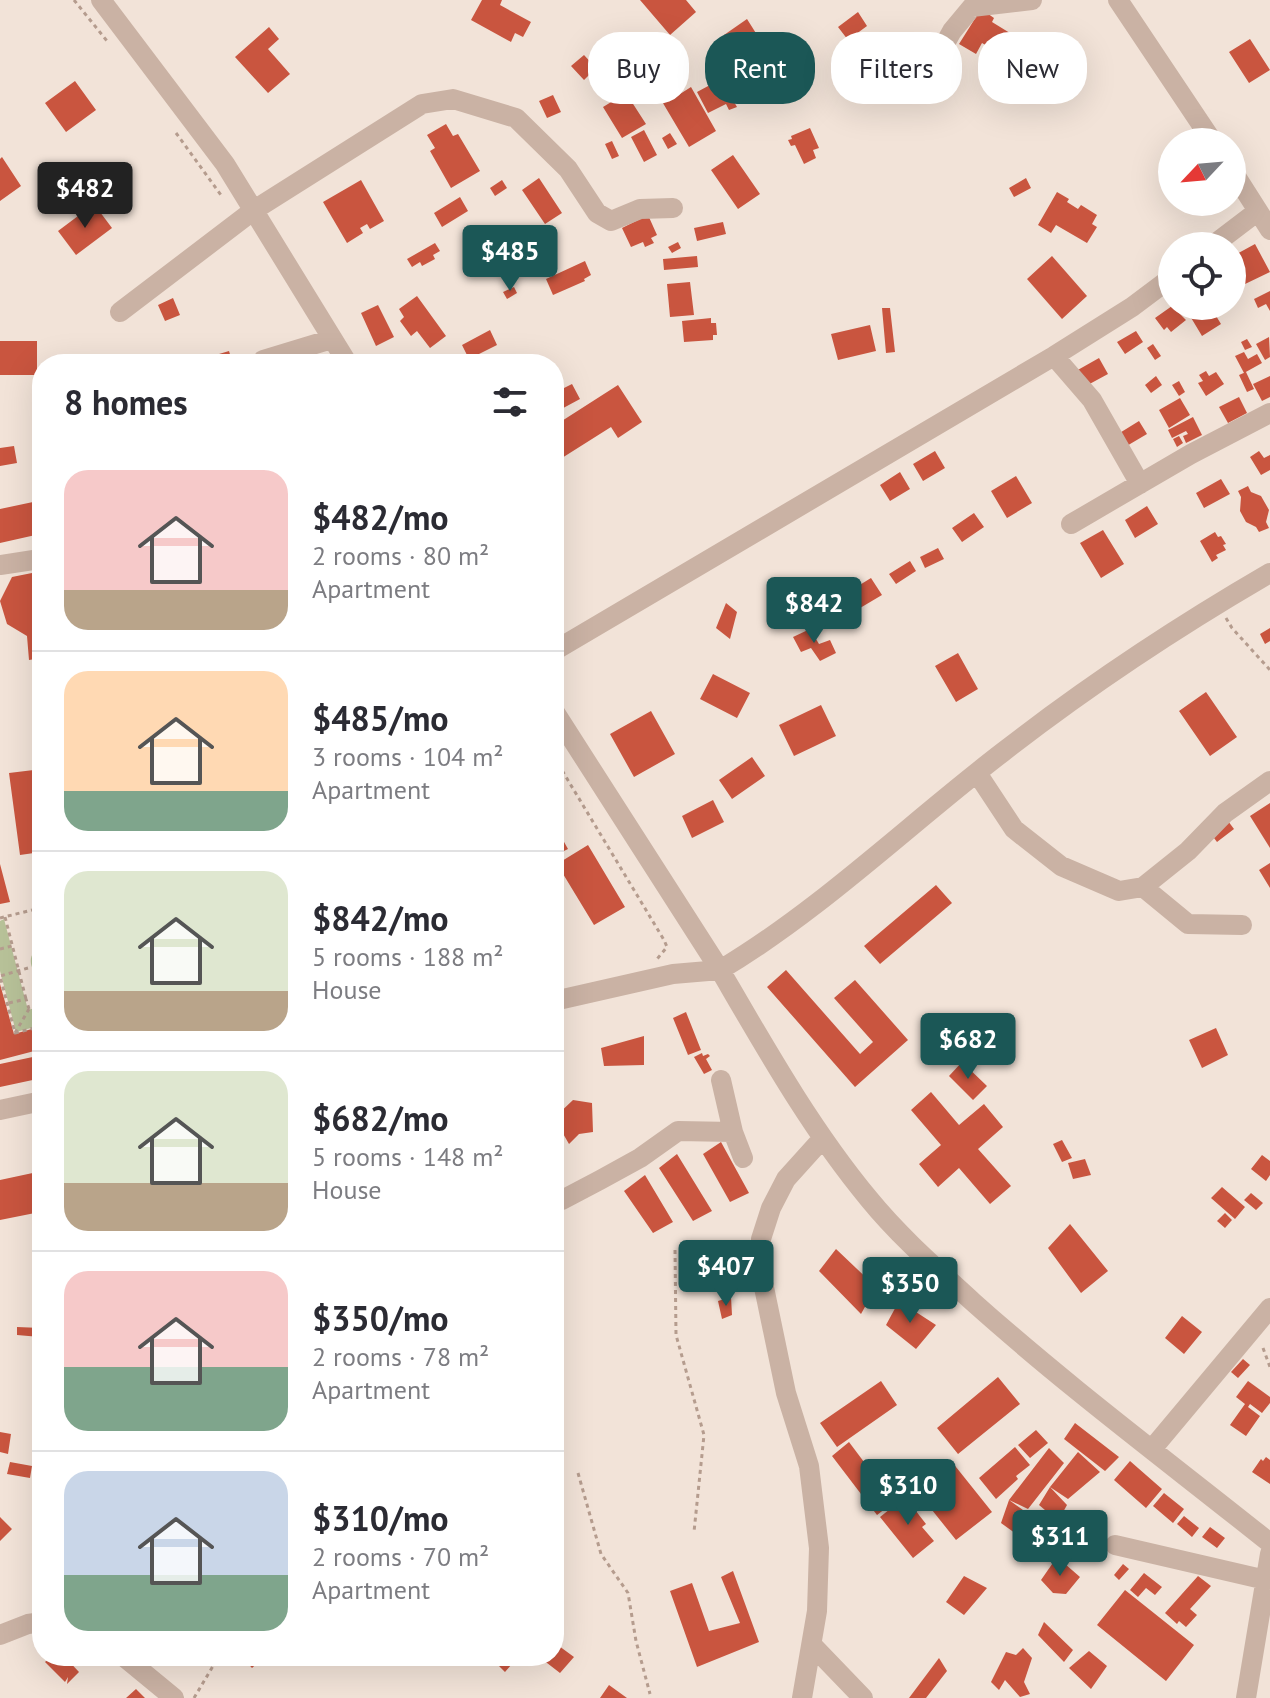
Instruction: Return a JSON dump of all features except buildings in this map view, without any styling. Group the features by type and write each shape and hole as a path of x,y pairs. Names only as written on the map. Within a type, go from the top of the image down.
{"street":[{"path":"101,0 225,164 246,216 342,354"},
{"path":"951,32 972,7 1032,0"},
{"path":"1118,0 1204,128"},
{"path":"120,312 246,216 422,104 453,99 516,118 568,169 597,213 611,221 640,209 673,208"},
{"path":"1246,192 1270,230"},
{"path":"1230,232 1258,211"},
{"path":"564,645 1054,356 1158,288"},
{"path":"283,354 332,339"},
{"path":"1054,356 1092,400 1140,484"},
{"path":"1071,524 1270,413"},
{"path":"0,565 32,560"},
{"path":"564,999 673,974 720,970 769,941 977,773 1107,674 1270,573"},
{"path":"564,727 823,1138 869,1200 914,1248 988,1317 1072,1389 1270,1543"},
{"path":"977,773 1014,829 1061,866 1119,891 1143,887 1188,851 1225,813 1270,781"},
{"path":"1143,887 1188,924 1242,925"},
{"path":"721,1080 733,1132 743,1158"},
{"path":"0,1110 32,1103"},
{"path":"564,1199 627,1165 678,1131 733,1132"},
{"path":"802,1698 817,1611 819,1548 809,1466 786,1393 761,1273 761,1239 771,1208 786,1179 823,1138"},
{"path":"1152,1449 1270,1308"},
{"path":"1115,1545 1266,1580"},
{"path":"1246,1698 1270,1554"},
{"path":"0,1635 32,1623"},
{"path":"812,1645 863,1698"},
{"path":"135,1666 174,1698"}],"path":[{"path":"74,0 110,45"},
{"path":"173,128 246,216"},
{"path":"1218,604 1232,628 1270,670"},
{"path":"564,774 664,940 667,947 657,959"},
{"path":"29,1009 2,917 32,910"},
{"path":"0,933 8,930"},
{"path":"0,949 12,946"},
{"path":"15,1033 0,976 28,968"},
{"path":"7,1003 26,999"},
{"path":"15,1033 32,1008"},
{"path":"15,1033 32,1029"},
{"path":"675,1250 676,1335 704,1435 694,1532"},
{"path":"578,1473 601,1554 628,1593 650,1694"},
{"path":"194,1698 213,1666"}],"green space":[{"path":"4,919 28,1010 32,1009 32,1028 16,1032 0,971 0,921"}]}
